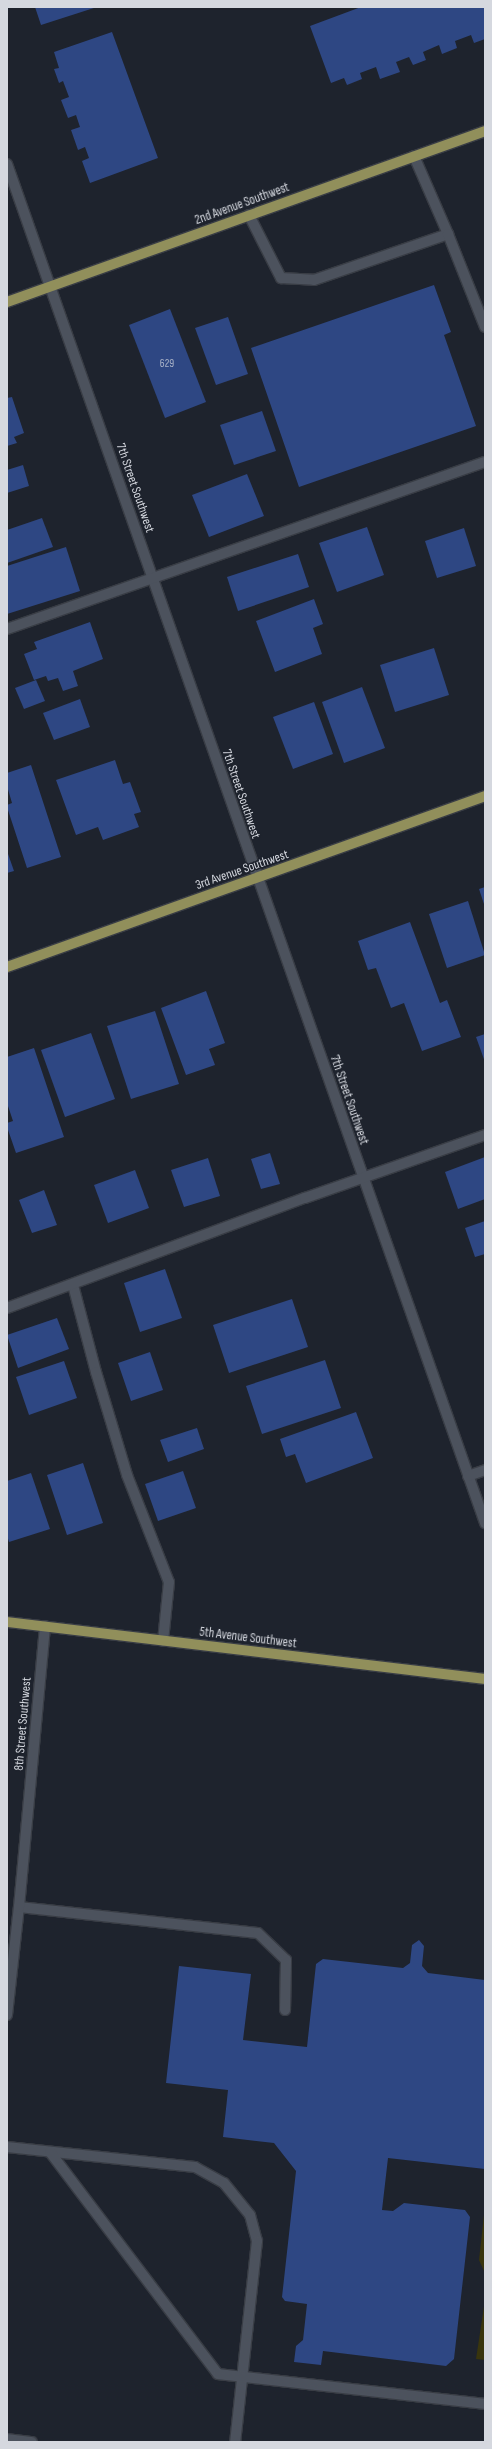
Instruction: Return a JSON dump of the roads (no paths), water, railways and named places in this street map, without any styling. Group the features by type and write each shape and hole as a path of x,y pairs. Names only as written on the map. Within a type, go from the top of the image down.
{"main road":[{"name":"2nd Avenue Southwest","path":"7,302 485,131"},
{"name":"3rd Avenue Southwest","path":"7,967 485,796"},
{"name":"5th Avenue Southwest","path":"7,1622 485,1679"}],"street":[{"path":"414,156 448,234 485,327"},
{"name":"7th Street Southwest","path":"7,164 485,1523"},
{"path":"249,215 281,278 314,280 448,234"},
{"path":"7,630 485,462"},
{"path":"7,1308 73,1285 363,1177 485,1135"},
{"path":"73,1285 96,1372 127,1475 169,1582 163,1640"},
{"path":"468,1476 485,1470"},
{"name":"8th Street Southwest","path":"7,2015 12,1926 19,1907 45,1626"},
{"path":"19,1907 258,1933 286,1960 285,2010"},
{"path":"7,2147 195,2167 224,2183 250,2216 257,2241 236,2442"},
{"path":"50,2152 218,2374 485,2404"},
{"path":"7,2439 32,2442"}]}
